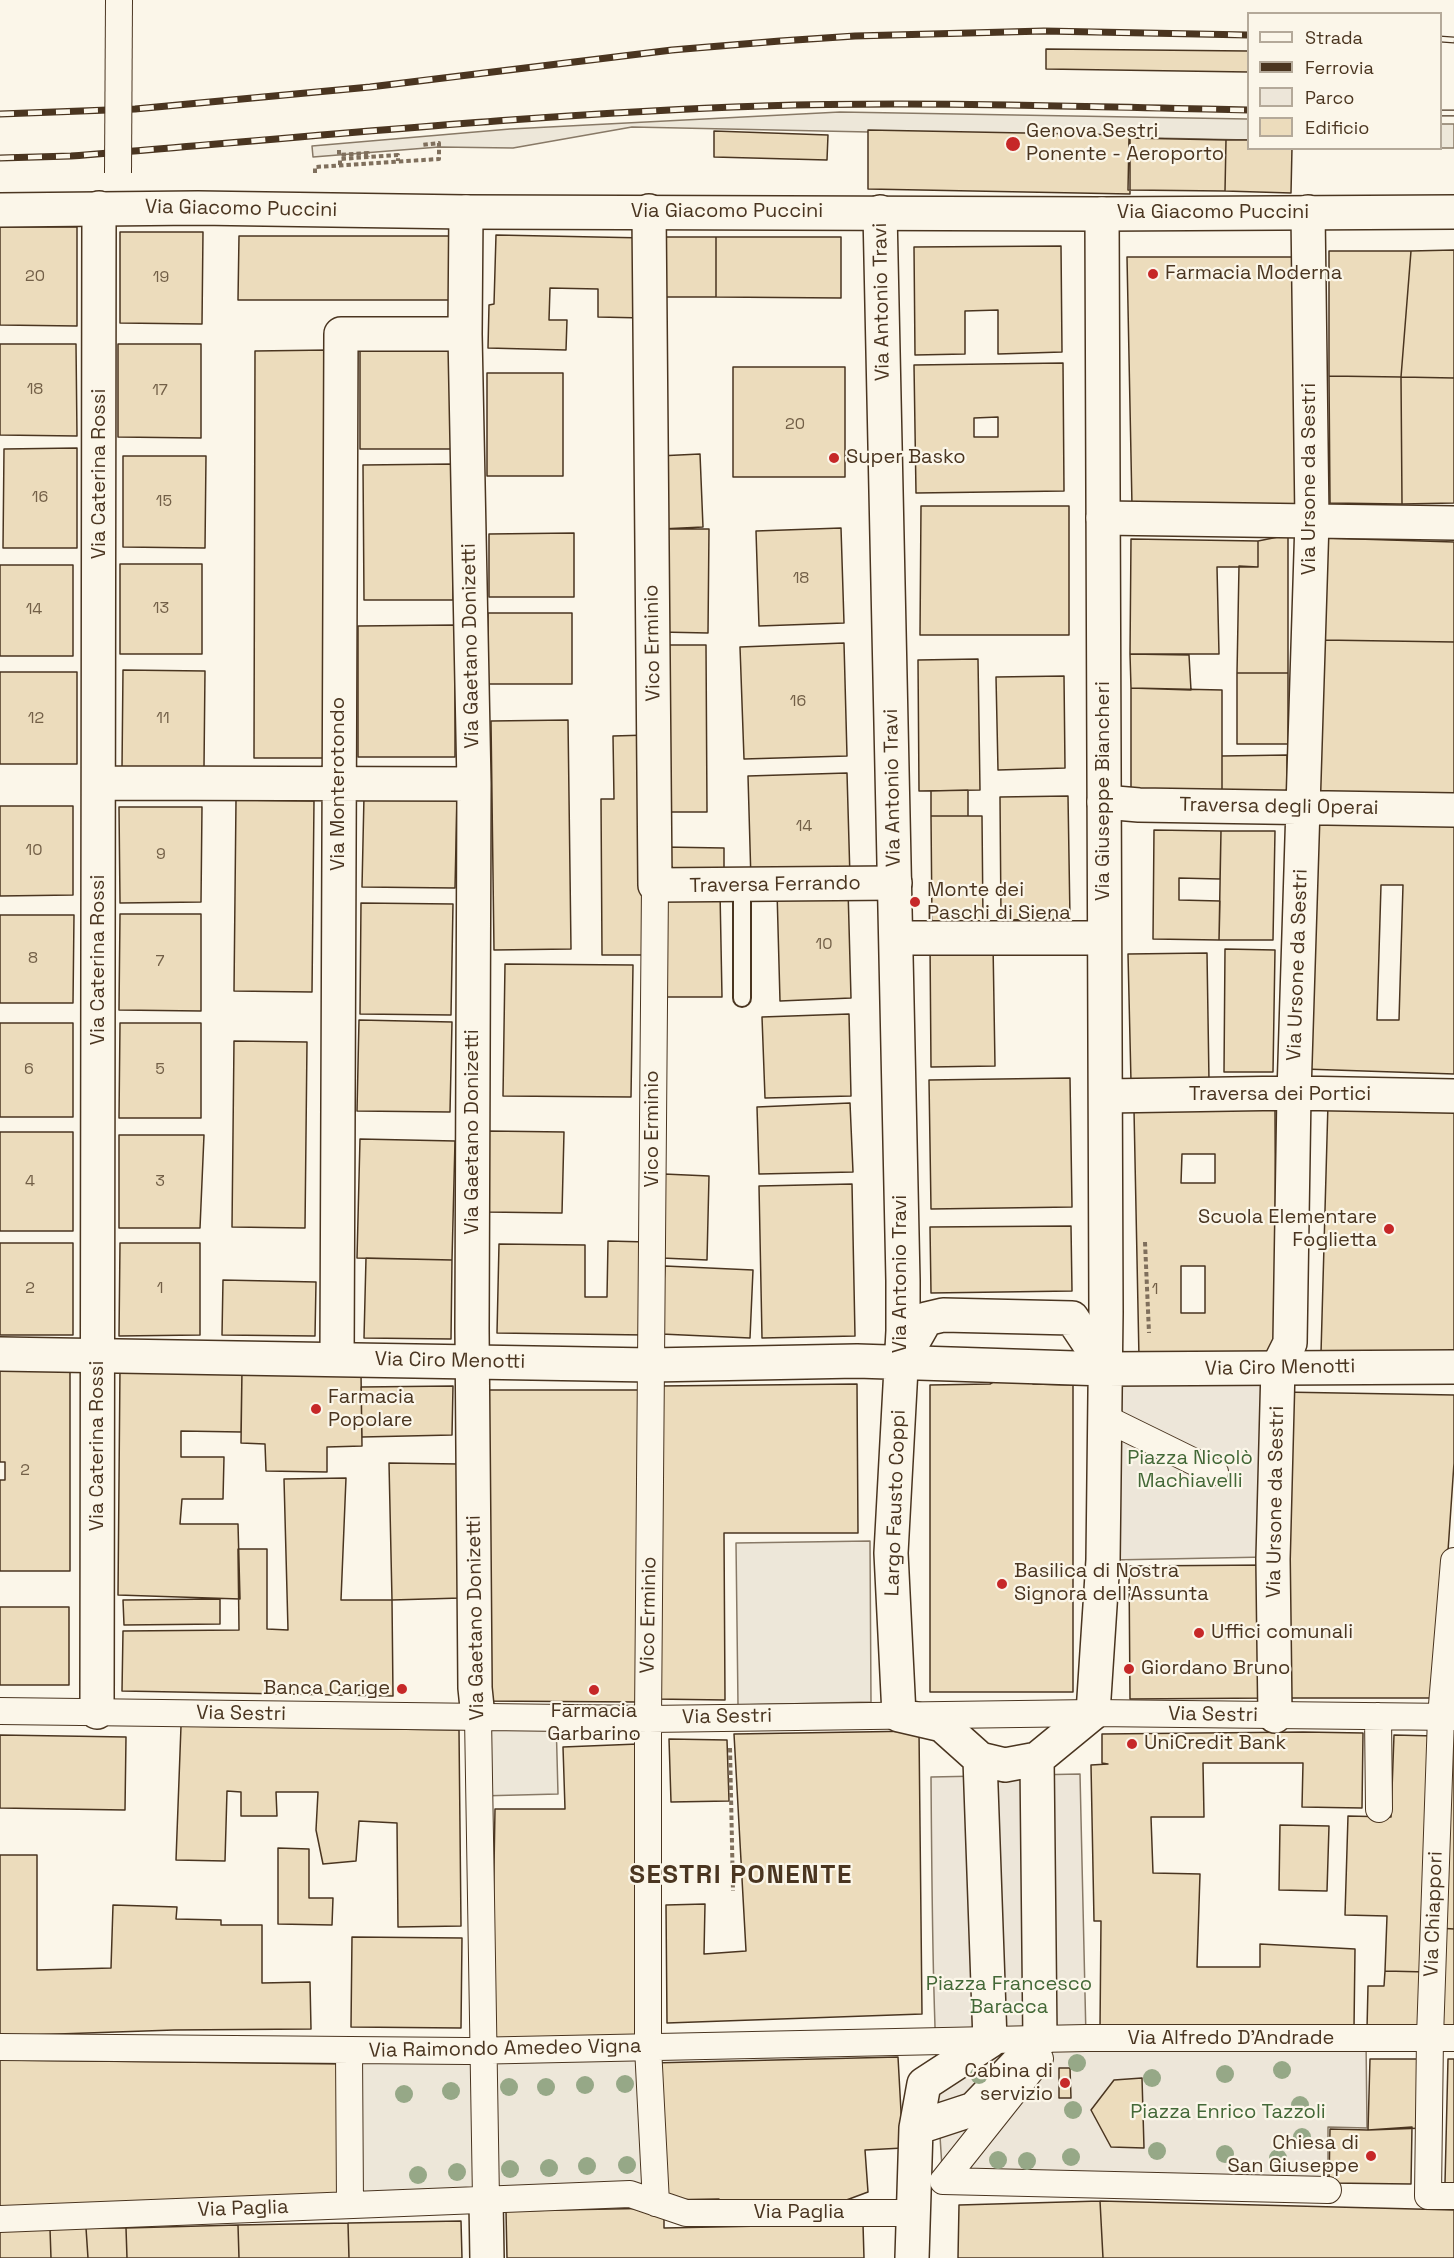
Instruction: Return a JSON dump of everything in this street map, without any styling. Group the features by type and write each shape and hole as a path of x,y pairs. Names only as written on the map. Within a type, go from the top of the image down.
{"street":[{"path":"118,173 119,0"},
{"name":"Via Giacomo Puccini","path":"0,210 99,208 466,212 1102,214 1454,212"},
{"name":"Via Caterina Rossi","path":"97,1712 99,208"},
{"name":"Vico Erminio","path":"649,211 655,885 648,1719 648,2047 656,2203"},
{"name":"Via Gaetano Donizetti","path":"466,212 465,334 474,784 472,1362 475,1688 478,1717 486,2200"},
{"name":"Via Antonio Travi","path":"880,212 897,938 903,1301 901,1363"},
{"name":"Via Ursone da Sestri","path":"1275,1716 1273,1560 1278,1367 1290,1343 1294,1094 1312,521 1308,212"},
{"name":"Via Giuseppe Biancheri","path":"1093,1713 1103,1560 1106,1369 1102,214"},
{"name":"Via Monterotondo","path":"337,1359 341,334 465,334"},
{"path":"1103,518 1454,523"},
{"path":"100,783 474,784"},
{"name":"Traversa degli Operai","path":"1104,802 1454,810"},
{"name":"Traversa Ferrando","path":"655,885 895,883"},
{"path":"897,938 1104,938"},
{"name":"Traversa dei Portici","path":"1106,1096 1294,1094 1454,1096"},
{"path":"901,1363 926,1319 943,1315 1072,1318 1106,1369"},
{"name":"Via Ciro Menotti","path":"0,1354 651,1365 857,1361 1106,1369 1454,1366"},
{"name":"Largo Fausto Coppi","path":"898,1714 891,1553 901,1363"},
{"path":"1105,1418 1215,1472"},
{"name":"Via Chiappori","path":"1454,1561 1448,1717 1442,2038 1428,2196 1454,2196"},
{"name":"Via Sestri","path":"0,1711 648,1719 729,1717 789,1710 898,1714 1093,1713 1448,1717"},
{"path":"898,1714 942,1725 980,1759 1005,1766 1037,1759 1093,1713"},
{"path":"1378,1716 1379,1809"},
{"path":"916,2128 974,2109 1024,2040 980,1759"},
{"path":"1037,1759 1024,2040 943,2181 1328,2190"},
{"name":"Via Alfredo D'Andrade","path":"1024,2040 1442,2038"},
{"path":"912,2258 916,2128 924,2084 1024,2040"},
{"name":"Via Raimondo Amedeo Vigna","path":"0,2047 482,2051 1024,2040"},
{"path":"349,2050 350,2205"},
{"name":"Via Paglia","path":"0,2219 630,2194 686,2214 912,2213"},
{"path":"486,2200 487,2258"}],"lane":[{"path":"742,886 742,998"}],"path":[{"path":"317,210 315,167 440,159 438,143 422,145"},
{"path":"339,150 339,154 368,153 368,157"},
{"path":"340,165 340,159 368,157 398,155 398,161"},
{"path":"729,1717 733,1891"}],"green space":[{"name":"Piazza Nicolò Machiavelli","path":"1269,1382 1267,1557 1111,1560 1113,1384"},
{"path":"1080,1774 1086,2038 1366,2039 1367,2128 1328,2127 1328,2190 943,2181 935,2029 931,1777"}],"shaded area":[{"path":"840,112 1247,119 1247,140 632,127 513,148 439,147 313,157 312,146 510,129"},
{"path":"1442,124 1454,124 1454,148 1442,148"},
{"path":"870,1541 871,1702 738,1705 736,1543"},
{"path":"478,1717 556,1718 558,1794 479,1796"},
{"path":"645,2054 650,2184 355,2194 353,2060"}],"building":[{"path":"1046,49 1247,51 1247,72 1046,69"},
{"path":"868,130 1130,135 1130,194 868,189"},
{"path":"714,131 828,135 827,160 714,157"},
{"path":"1129,138 1226,140 1225,191 1128,190"},
{"path":"1226,140 1247,140 1247,150 1292,150 1291,193 1225,191"},
{"path":"0,227 77,227 77,326 0,325"},
{"path":"120,232 203,232 202,324 120,323"},
{"path":"496,235 646,238 644,318 598,317 598,289 550,288 549,320 567,320 566,350 488,348 489,305 494,304"},
{"path":"239,236 450,236 449,300 238,300"},
{"path":"654,237 716,237 716,297 654,297"},
{"path":"716,237 841,237 841,298 716,297"},
{"path":"1061,246 1062,352 998,354 998,310 965,311 965,354 915,355 914,247"},
{"path":"1454,250 1454,378 1401,377 1411,251"},
{"path":"1329,251 1411,251 1401,377 1329,376"},
{"path":"1127,257 1296,257 1297,506 1132,506"},
{"path":"0,344 76,344 77,436 0,435"},
{"path":"118,344 201,344 201,438 118,437"},
{"path":"455,344 455,449 360,449 360,345"},
{"path":"329,350 328,758 254,758 255,351"},
{"path":"1063,363 1064,491 916,493 914,365","holes":["998,417 998,437 974,437 974,418"]},
{"path":"733,367 845,367 845,477 733,477"},
{"path":"487,373 563,373 563,476 487,476"},
{"path":"1329,376 1401,377 1402,504 1330,503"},
{"path":"1401,377 1454,378 1454,503 1402,504"},
{"path":"77,448 77,548 3,548 4,449"},
{"path":"700,454 703,527 661,529 658,456"},
{"path":"123,456 206,456 205,548 123,547"},
{"path":"453,464 453,600 364,600 363,465"},
{"path":"921,506 1069,506 1069,635 920,635"},
{"path":"841,528 844,623 759,626 756,531"},
{"path":"661,529 709,529 708,633 660,632"},
{"path":"574,533 574,597 489,597 489,534"},
{"path":"1288,535 1288,673 1237,673 1239,566 1258,567 1258,541"},
{"path":"1325,538 1454,542 1454,642 1322,640"},
{"path":"1131,539 1258,541 1258,567 1217,567 1219,654 1130,654"},
{"path":"120,564 202,564 202,654 120,654"},
{"path":"0,565 73,565 73,656 0,656"},
{"path":"488,613 572,613 572,684 488,684"},
{"path":"455,625 455,757 358,757 358,626"},
{"path":"1322,640 1454,642 1454,798 1317,795"},
{"path":"844,643 847,756 744,759 740,647"},
{"path":"662,645 706,645 707,812 663,812"},
{"path":"1130,654 1189,655 1191,690 1131,688"},
{"path":"978,659 980,790 919,791 918,660"},
{"path":"123,670 205,671 204,767 122,768"},
{"path":"0,672 77,672 77,764 0,764"},
{"path":"1237,673 1288,673 1288,744 1237,744"},
{"path":"1064,676 1065,768 998,770 996,677"},
{"path":"1131,688 1222,690 1222,794 1131,795"},
{"path":"568,720 571,949 494,950 491,721"},
{"path":"648,735 649,955 602,955 601,799 614,799 613,736"},
{"path":"1287,755 1287,792 1222,794 1222,756"},
{"path":"847,773 850,878 751,881 748,776"},
{"path":"968,790 968,816 931,816 931,791"},
{"path":"364,796 457,797 455,888 362,887"},
{"path":"1068,796 1070,919 1001,920 1000,797"},
{"path":"236,800 314,801 312,992 234,991"},
{"path":"0,806 73,806 73,895 0,896"},
{"path":"119,807 202,807 201,902 120,903"},
{"path":"931,816 982,816 983,922 932,923"},
{"path":"1313,819 1454,823 1454,1074 1304,1069","holes":["1381,885 1403,885 1399,1020 1377,1020"]},
{"path":"1154,830 1221,831 1220,879 1179,878 1179,900 1220,901 1219,940 1153,939"},
{"path":"1221,831 1275,831 1273,940 1219,940"},
{"path":"663,847 724,848 724,876 663,876"},
{"path":"848,889 851,998 780,1001 777,891"},
{"path":"720,892 722,997 666,997 664,893"},
{"path":"361,903 453,904 451,1015 360,1014"},
{"path":"120,914 201,914 201,1011 119,1010"},
{"path":"0,915 74,915 73,1003 0,1003"},
{"path":"993,943 995,1066 931,1067 930,944"},
{"path":"1225,949 1275,950 1273,1072 1224,1072"},
{"path":"1207,953 1209,1081 1131,1082 1128,954"},
{"path":"505,964 633,965 631,1097 503,1096"},
{"path":"849,1014 851,1096 765,1098 762,1017"},
{"path":"359,1020 452,1022 450,1112 357,1111"},
{"path":"0,1023 73,1023 73,1117 0,1117"},
{"path":"120,1023 201,1023 201,1118 119,1118"},
{"path":"234,1041 307,1042 305,1228 232,1227"},
{"path":"1070,1078 1072,1207 931,1209 929,1080"},
{"path":"850,1103 853,1172 759,1174 757,1107"},
{"name":"Scuola Elementare Foglietta","path":"1328,1103 1454,1106 1454,1356 1321,1353"},
{"path":"1275,1109 1276,1357 1139,1358 1134,1110","holes":["1182,1154 1215,1154 1215,1183 1181,1183","1181,1266 1205,1266 1205,1313 1181,1313"]},
{"path":"488,1131 564,1132 562,1213 486,1212"},
{"path":"0,1132 73,1132 73,1231 0,1231"},
{"path":"119,1135 204,1135 200,1228 119,1228"},
{"path":"360,1139 455,1141 452,1260 357,1258"},
{"path":"664,1174 709,1176 707,1260 662,1258"},
{"path":"852,1184 855,1336 762,1338 759,1186"},
{"path":"1071,1226 1072,1291 931,1293 930,1227"},
{"path":"608,1241 647,1242 645,1335 497,1333 499,1244 585,1245 585,1297 607,1297"},
{"path":"0,1243 73,1243 73,1335 0,1335"},
{"path":"120,1243 200,1243 200,1335 119,1336"},
{"path":"366,1258 452,1260 451,1339 364,1338"},
{"path":"665,1266 753,1270 750,1338 661,1334"},
{"path":"223,1280 316,1282 315,1336 222,1335"},
{"path":"120,1367 242,1370 241,1432 181,1431 181,1457 224,1457 223,1499 182,1499 180,1524 238,1524 240,1599 118,1595"},
{"path":"70,1370 70,1571 0,1571 0,1480 5,1480 5,1462 0,1462 0,1371"},
{"path":"242,1370 361,1373 362,1446 327,1447 327,1472 266,1471 265,1444 241,1443"},
{"name":"Basilica di Nostra Signora dell'Assunta","path":"998,1379 1026,1379 1033,1384 1073,1385 1073,1692 930,1692 930,1385 990,1384"},
{"path":"857,1384 858,1533 724,1533 725,1700 655,1699 659,1386"},
{"path":"453,1386 452,1435 362,1437 361,1387"},
{"path":"478,1390 642,1390 640,1702 480,1701"},
{"path":"1281,1392 1454,1395 1454,1463 1438,1698 1278,1698"},
{"path":"389,1463 459,1464 461,1598 392,1600"},
{"path":"346,1478 341,1600 392,1600 393,1696 122,1691 123,1631 239,1630 238,1549 267,1549 267,1629 288,1630 284,1479"},
{"name":"Uffici comunali","path":"1269,1565 1269,1698 1130,1699 1129,1566"},
{"path":"220,1599 220,1624 124,1625 123,1600"},
{"path":"0,1607 69,1607 69,1685 0,1685"},
{"path":"181,1726 459,1730 461,1926 398,1927 397,1823 359,1821 356,1861 323,1864 316,1830 318,1792 276,1792 277,1816 241,1816 241,1792 227,1791 225,1861 176,1860"},
{"path":"1445,1729 1454,1730 1454,1929 1438,1928"},
{"path":"919,1731 922,2014 667,2023 666,1905 705,1904 704,1954 746,1951 734,1734"},
{"path":"1363,1733 1362,1808 1302,1807 1303,1763 1203,1763 1204,1817 1151,1817 1153,1873 1200,1874 1197,1967 1260,1967 1260,1944 1355,1949 1354,2028 1100,2028 1101,1921 1094,1921 1091,1765 1108,1764 1102,1763 1102,1734"},
{"path":"0,1735 126,1737 125,1810 0,1808"},
{"path":"1394,1735 1435,1736 1427,1972 1385,1971 1387,1916 1345,1915 1348,1816 1391,1817"},
{"path":"669,1739 727,1740 729,1801 671,1802"},
{"path":"638,1744 644,2043 491,2044 495,1809 565,1809 563,1747"},
{"path":"1280,1825 1329,1826 1327,1891 1279,1890"},
{"path":"278,1848 309,1849 309,1898 333,1898 332,1925 278,1924"},
{"path":"0,1855 37,1855 37,1970 111,1968 113,1905 177,1907 176,1919 221,1920 221,1925 262,1925 262,1983 310,1982 311,2029 174,2030 0,2036"},
{"path":"1438,1928 1454,1929 1454,2030 1435,2030"},
{"path":"352,1937 462,1938 461,2028 351,2027"},
{"path":"1385,1971 1427,1972 1425,2031 1367,2029 1368,1986 1384,1986"},
{"path":"898,2057 903,2148 865,2150 868,2192 833,2205 722,2207 719,2199 661,2200 651,2063"},
{"path":"1370,2059 1426,2059 1425,2128 1368,2130"},
{"path":"1448,2059 1454,2059 1454,2183 1445,2183"},
{"path":"0,2060 344,2064 345,2197 0,2210"},
{"name":"Cabina di servizio","path":"1059,2068 1070,2068 1071,2098 1059,2098"},
{"path":"1142,2078 1144,2148 1111,2147 1091,2110 1114,2080"},
{"name":"Chiesa di San Giuseppe","path":"1412,2127 1411,2184 1329,2183 1330,2129 1368,2130"},
{"path":"1100,2201 1103,2258 958,2258 959,2205"},
{"path":"1100,2201 1454,2210 1454,2258 1103,2258"},
{"path":"664,2208 664,2228 863,2224 864,2258 507,2258 506,2211"},
{"path":"461,2221 462,2258 349,2258 348,2223"},
{"path":"348,2223 349,2258 239,2258 238,2225"},
{"path":"238,2225 239,2258 127,2258 126,2228"},
{"path":"86,2228 88,2258 51,2258 50,2229"},
{"path":"86,2228 126,2228 127,2258 88,2258"},
{"path":"50,2229 51,2258 0,2258 0,2230"}],"railway":[{"path":"0,114 135,109 370,87 672,50 855,36 1044,31 1247,35"},
{"path":"1442,39 1454,40"},
{"path":"0,158 71,156 416,127 762,106 945,104 1247,110"},
{"path":"1442,113 1454,113"}],"place":[{"name":"Genova Sestri Ponente - Aeroporto","path":"1013,144"},
{"name":"Farmacia Moderna","path":"1153,274"},
{"name":"Super Basko","path":"834,458"},
{"name":"Monte dei Paschi di Siena","path":"915,902"},
{"name":"Scuola Elementare Foglietta","path":"1389,1229"},
{"name":"Farmacia Popolare","path":"316,1409"},
{"name":"Basilica di Nostra Signora dell'Assunta","path":"1002,1584"},
{"name":"Uffici comunali","path":"1199,1633"},
{"name":"Giordano Bruno","path":"1129,1669"},
{"name":"Banca Carige","path":"402,1689"},
{"name":"Farmacia Garbarino","path":"594,1690"},
{"name":"UniCredit Bank","path":"1132,1744"},
{"name":"Cabina di servizio","path":"1065,2083"},
{"name":"Chiesa di San Giuseppe","path":"1371,2156"}],"district":[{"name":"SESTRI PONENTE","path":"741,1876"}],"park label":[{"name":"Piazza Francesco Baracca","path":"1009,1996"},
{"name":"Piazza Enrico Tazzoli","path":"1228,2113"}]}
